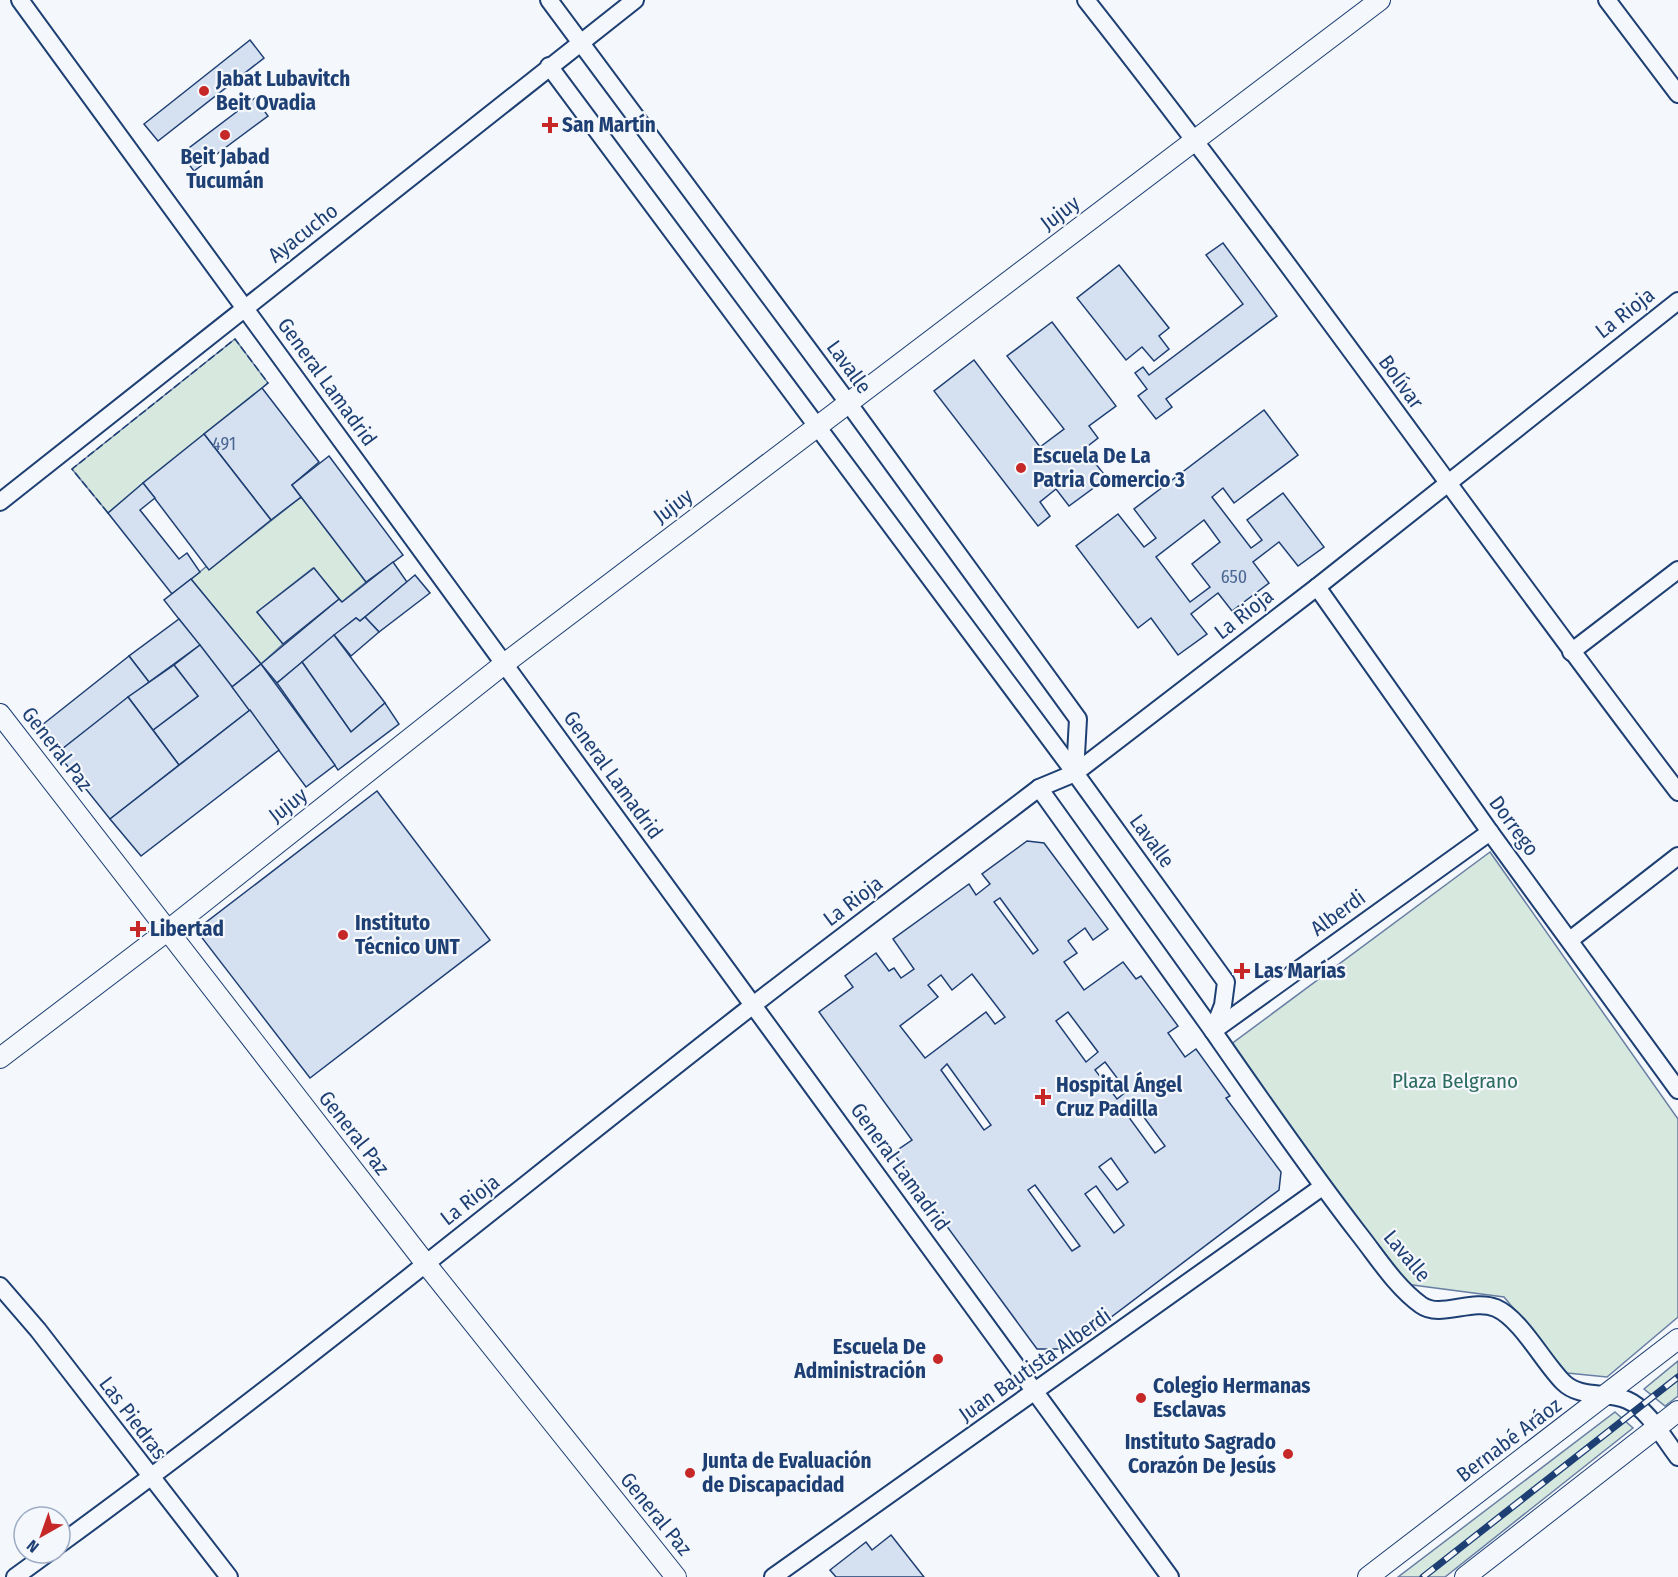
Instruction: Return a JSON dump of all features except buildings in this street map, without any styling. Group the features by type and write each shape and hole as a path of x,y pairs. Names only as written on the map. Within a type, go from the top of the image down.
{"street":[{"name":"General Lamadrid","path":"20,0 1170,1577"},
{"name":"Lavalle","path":"549,0 849,404 1078,719 1075,773"},
{"name":"Ayacucho","path":"0,502 635,0"},
{"name":"Bolívar","path":"1086,0 1196,139 1571,652 1678,792"},
{"name":"Jujuy","path":"0,1058 167,931 504,664 1380,0"},
{"path":"1607,0 1678,94"},
{"name":"Lavalle","path":"549,66 1075,773 1226,982 1223,1005 1214,1031"},
{"name":"La Rioja","path":"72,1535 151,1478 753,1006 1039,788 1075,773 1317,586 1678,301"},
{"path":"1571,652 1678,570"},
{"name":"Dorrego","path":"1317,586 1490,832 1678,1090"},
{"name":"General Paz","path":"0,714 426,1264 676,1577"},
{"name":"Lavalle","path":"1039,788 1214,1031 1322,1187 1404,1292 1424,1308 1443,1310 1477,1303 1497,1308 1510,1318 1564,1383 1576,1391 1626,1400 1639,1408 1678,1456"},
{"name":"Alberdi","path":"1214,1031 1490,832"},
{"path":"1570,940 1678,856"},
{"name":"Juan Bautista Alberdi","path":"773,1577 1037,1392 1322,1187"},
{"name":"Las Piedras","path":"0,1286 38,1330 229,1577"},
{"name":"Bernabé Aráoz","path":"1368,1577 1678,1340"},
{"path":"1474,1574 1678,1411"},
{"path":"15,1577 32,1565"}],"green space":[{"path":"235,339 268,383 108,513 72,469"},
{"path":"301,497 366,582 342,602 313,568 257,612 283,644 261,664 191,579 207,566 210,569"},
{"name":"Plaza Belgrano","path":"1490,852 1678,1119 1678,1317 1607,1377 1567,1373 1504,1297 1405,1284 1230,1045"},
{"path":"1678,1361 1678,1396 1665,1406 1644,1389"},
{"path":"1615,1412 1633,1428 1445,1577 1398,1577"}],"railway":[{"path":"1423,1577 1678,1377"}],"fence":[{"path":"108,513 72,469 235,339 268,383 262,388"}],"place":[{"name":"Jabat Lubavitch Beit Ovadia","path":"204,91"},
{"name":"San Martín","path":"550,125"},
{"name":"Beit Jabad Tucumán","path":"225,135"},
{"name":"Escuela De La Patria Comercio 3","path":"1021,468"},
{"name":"Libertad","path":"138,929"},
{"name":"Instituto Técnico UNT","path":"343,935"},
{"name":"Las Marías","path":"1242,971"},
{"name":"Hospital Ángel Cruz Padilla","path":"1043,1097"},
{"name":"Escuela De Administración","path":"938,1359"},
{"name":"Colegio Hermanas Esclavas","path":"1141,1398"},
{"name":"Instituto Sagrado Corazón De Jesús","path":"1288,1454"},
{"name":"Junta de Evaluación de Discapacidad","path":"690,1473"}]}
